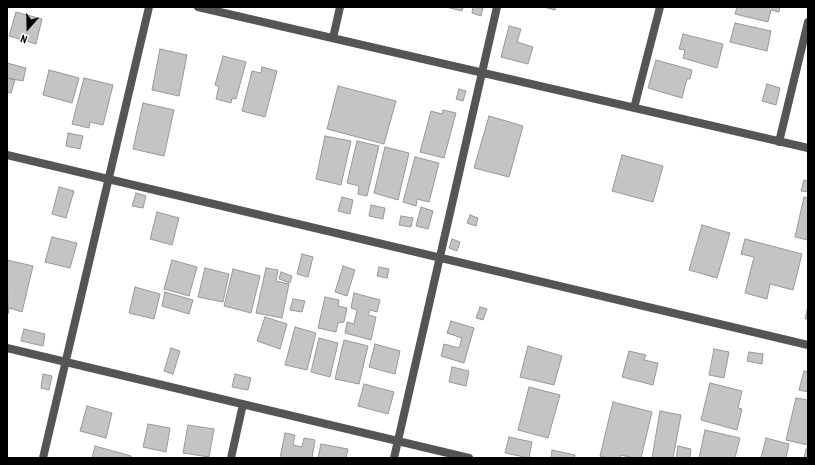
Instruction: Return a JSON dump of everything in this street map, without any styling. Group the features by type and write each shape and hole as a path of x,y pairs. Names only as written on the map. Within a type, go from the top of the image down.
{"street":[{"path":"43,458 149,7"},
{"path":"198,7 808,148"},
{"path":"333,38 340,7"},
{"path":"394,458 497,7"},
{"path":"634,108 660,7"},
{"path":"779,142 808,22"},
{"path":"7,155 808,345"},
{"path":"7,348 469,458"},
{"path":"231,458 243,404"}],"building":[{"path":"446,7 463,7 462,11"},
{"path":"473,7 483,8 481,16 472,13"},
{"path":"544,7 556,7 555,10"},
{"path":"737,7 780,7 779,12 771,10 768,22 735,14"},
{"path":"16,12 42,19 36,44 9,36"},
{"path":"735,23 771,31 767,51 730,42"},
{"path":"509,26 521,29 517,42 533,47 528,64 501,57"},
{"path":"683,34 723,44 717,68 683,58 685,50 679,49"},
{"path":"160,49 187,55 179,96 152,90"},
{"path":"223,56 246,62 236,99 232,98 231,103 216,99 219,86 215,85"},
{"path":"656,60 692,70 690,79 687,79 682,98 648,88"},
{"path":"7,63 26,68 23,81 7,78"},
{"path":"262,67 277,71 265,117 242,111 252,71 261,73"},
{"path":"49,70 79,78 72,103 43,95"},
{"path":"7,78 15,80 11,93 7,92"},
{"path":"84,78 113,85 103,125 90,122 89,128 72,124"},
{"path":"767,84 780,88 776,105 762,101"},
{"path":"338,86 396,101 384,144 327,129"},
{"path":"459,89 466,91 463,101 456,99"},
{"path":"143,103 174,110 164,156 133,149"},
{"path":"443,110 456,113 444,158 420,152 431,111 442,114"},
{"path":"489,116 523,126 509,177 474,168"},
{"path":"68,133 83,136 80,149 66,146"},
{"path":"325,136 351,141 341,185 316,179"},
{"path":"357,141 379,146 367,196 358,194 359,186 347,183"},
{"path":"385,147 409,153 398,200 374,193"},
{"path":"622,155 663,166 653,202 612,191"},
{"path":"415,157 439,163 429,202 417,199 416,206 403,202"},
{"path":"804,180 808,181 808,192 801,191"},
{"path":"59,187 74,191 66,218 52,214"},
{"path":"136,193 146,196 143,208 132,206"},
{"path":"342,197 353,200 350,214 338,211"},
{"path":"804,197 808,198 808,240 795,237"},
{"path":"371,205 385,208 383,219 369,216"},
{"path":"421,207 433,211 428,229 416,226"},
{"path":"157,212 179,218 172,245 150,239"},
{"path":"470,215 478,218 476,226 467,223"},
{"path":"401,216 413,218 411,227 399,225"},
{"path":"702,225 730,233 717,278 689,270"},
{"path":"52,237 77,243 70,268 45,262"},
{"path":"452,239 460,242 457,251 449,248"},
{"path":"745,239 802,254 793,290 770,284 767,299 745,293 754,257 741,254"},
{"path":"302,254 313,257 308,277 297,274"},
{"path":"7,260 33,266 22,312 9,308 8,314"},
{"path":"172,260 197,267 189,296 164,289"},
{"path":"343,266 355,270 347,296 335,292"},
{"path":"379,267 389,269 387,278 377,276"},
{"path":"205,268 229,274 223,302 198,297"},
{"path":"266,268 278,270 276,281 289,284 282,318 256,313"},
{"path":"233,269 260,276 251,313 224,306"},
{"path":"281,272 292,276 290,283 279,279"},
{"path":"135,287 160,294 154,319 129,313"},
{"path":"165,292 193,300 189,314 162,306"},
{"path":"354,293 380,300 377,312 370,310 368,315 376,317 371,340 345,333 347,322 354,324 357,310 351,308"},
{"path":"325,297 339,300 338,306 347,308 344,322 338,323 336,332 318,328"},
{"path":"293,299 305,301 302,312 290,310"},
{"path":"808,306 808,319 805,319"},
{"path":"480,307 487,309 483,320 476,318"},
{"path":"265,317 287,324 280,349 257,341"},
{"path":"451,321 474,328 464,363 441,356 444,344 459,348 462,338 447,333"},
{"path":"295,327 316,333 307,370 285,365"},
{"path":"24,329 45,334 43,346 21,341"},
{"path":"319,338 338,343 330,377 311,372"},
{"path":"344,340 368,346 359,384 335,379"},
{"path":"375,344 400,351 395,374 369,367"},
{"path":"528,346 562,356 554,385 520,377"},
{"path":"171,348 180,351 173,374 164,371"},
{"path":"714,349 729,352 724,378 709,375"},
{"path":"629,351 646,355 644,360 658,363 653,385 622,377"},
{"path":"749,352 763,354 762,364 747,361"},
{"path":"452,367 469,371 466,386 449,382"},
{"path":"804,371 808,372 808,392 799,390"},
{"path":"43,374 52,376 49,390 41,388"},
{"path":"235,374 251,378 248,390 232,387"},
{"path":"710,383 742,391 738,408 742,409 737,430 701,420"},
{"path":"364,384 394,392 388,414 358,406"},
{"path":"529,387 560,395 548,438 518,430"},
{"path":"796,398 808,400 808,445 786,440"},
{"path":"613,402 652,412 641,458 621,455 620,458 600,456"},
{"path":"87,406 112,413 106,438 80,431"},
{"path":"660,411 681,415 673,458 652,458"},
{"path":"148,424 170,428 166,452 143,447"},
{"path":"188,425 214,429 209,457 183,453"},
{"path":"705,430 740,438 735,458 699,458"},
{"path":"285,433 295,435 293,445 302,447 304,438 315,440 312,458 280,458"},
{"path":"509,437 532,442 529,458 505,453"},
{"path":"766,438 789,444 786,458 761,458"},
{"path":"321,444 348,449 346,458 318,458"},
{"path":"95,446 131,456 131,458 92,458"},
{"path":"678,446 691,449 690,458 676,458"},
{"path":"806,449 808,450 808,458 804,458"},
{"path":"552,450 575,455 574,458 551,458"}]}
